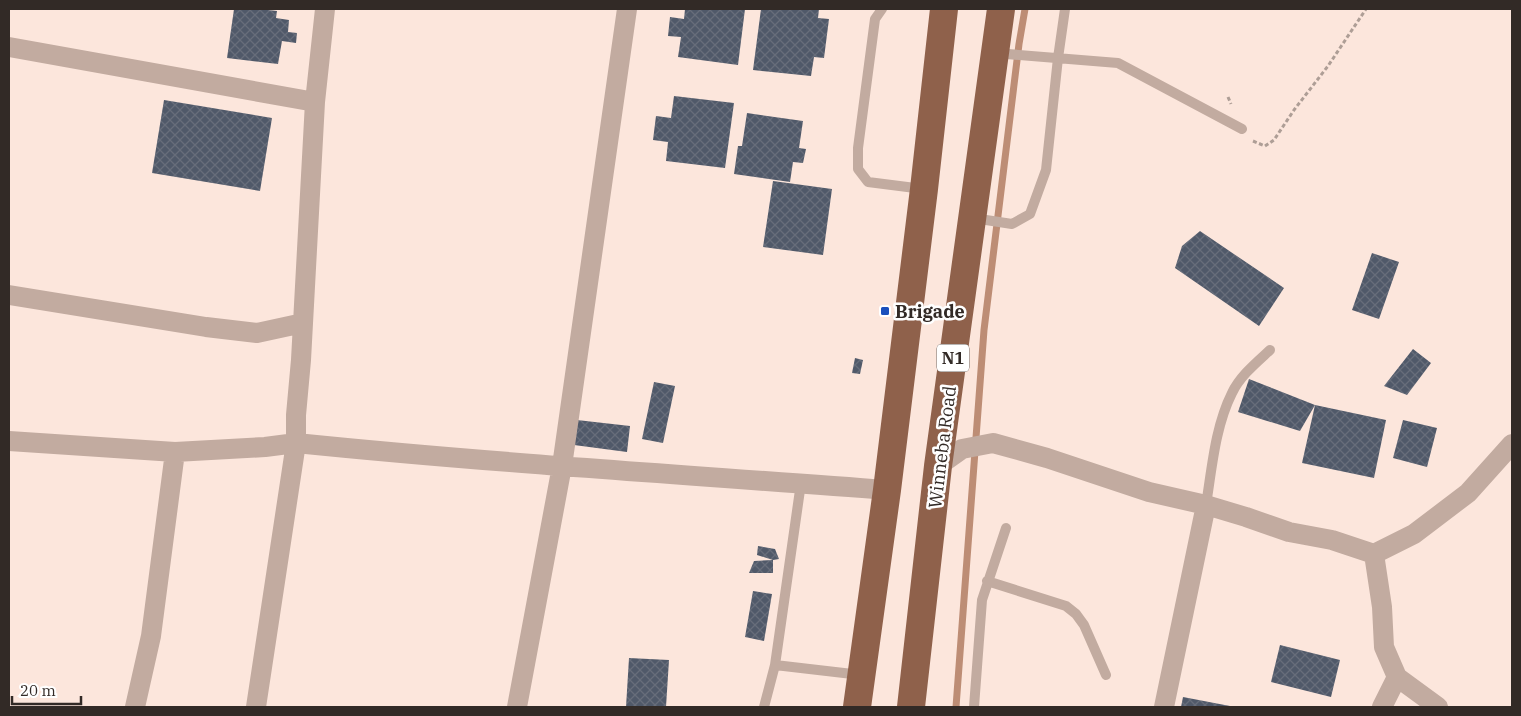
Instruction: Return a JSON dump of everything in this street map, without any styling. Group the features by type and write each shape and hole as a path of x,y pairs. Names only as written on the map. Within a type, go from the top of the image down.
{"highway":[{"path":"857,707 887,490 944,9"},
{"name":"Winneba Road","path":"912,707 938,466 1001,9"}],"street":[{"path":"256,707 296,443 296,415 301,360 315,102 325,9"},
{"path":"517,707 562,466 627,9"},
{"path":"9,47 315,102"},
{"path":"9,295 206,327 257,333 303,323"},
{"path":"9,441 175,452 265,447 296,443 562,466 887,490"},
{"path":"938,466 962,449 993,444 1047,458 1149,492 1206,505 1289,532 1332,540 1374,554 1414,534 1468,492 1512,444"},
{"path":"135,707 151,636 175,452"},
{"path":"1164,707 1206,505"},
{"path":"1374,554 1382,607 1384,647 1397,677 1438,707"},
{"path":"1382,707 1397,677"}],"lane":[{"path":"882,9 875,19 858,148 858,169 868,182 924,189"},
{"path":"972,218 1012,224 1030,214 1046,170 1065,9"},
{"path":"995,53 1118,63 1242,129"},
{"path":"1206,505 1220,424 1232,392 1246,372 1270,350"},
{"path":"764,707 775,665 801,483"},
{"path":"974,707 982,600 1006,528"},
{"path":"987,581 1066,606 1076,614 1084,625 1106,675"},
{"path":"775,665 861,675"}],"path":[{"path":"1228,97 1242,129 1254,141 1265,146 1274,140 1294,110 1328,66 1366,9"}],"building":[{"path":"234,9 277,11 276,18 289,20 288,32 297,33 296,43 282,41 278,64 227,58"},
{"path":"685,9 745,9 738,65 678,57 681,37 668,36 670,17 684,19"},
{"path":"761,9 819,9 818,18 829,19 824,58 814,57 811,76 753,70"},
{"path":"674,96 734,103 725,168 666,161 668,142 653,140 656,116 671,118"},
{"path":"164,100 272,118 260,191 152,173"},
{"path":"747,113 803,121 799,148 806,149 803,163 793,162 790,182 734,174 738,146 742,146"},
{"path":"773,181 832,189 823,255 763,247"},
{"path":"1200,231 1284,288 1259,326 1175,268 1182,246"},
{"path":"1372,253 1399,262 1379,319 1352,310"},
{"path":"1413,349 1431,363 1407,395 1384,386"},
{"path":"855,358 863,360 860,374 852,373"},
{"path":"1249,379 1315,405 1300,431 1238,412"},
{"path":"654,382 675,386 663,443 642,439"},
{"path":"1315,405 1386,420 1374,478 1302,463"},
{"path":"577,420 630,426 627,452 574,445"},
{"path":"1403,420 1437,428 1427,467 1393,458"},
{"path":"758,546 775,549 779,559 773,560 757,555"},
{"path":"773,560 773,573 749,573 754,561"},
{"path":"753,591 772,594 764,641 745,637"},
{"path":"1280,645 1340,660 1331,697 1271,682"},
{"path":"629,658 669,660 666,707 626,707"},
{"path":"1183,697 1230,706 1230,707 1181,707"}],"waterway":[{"path":"956,707 984,330 1019,44 1025,9"}],"place":[{"name":"Brigade","path":"885,311"}]}
